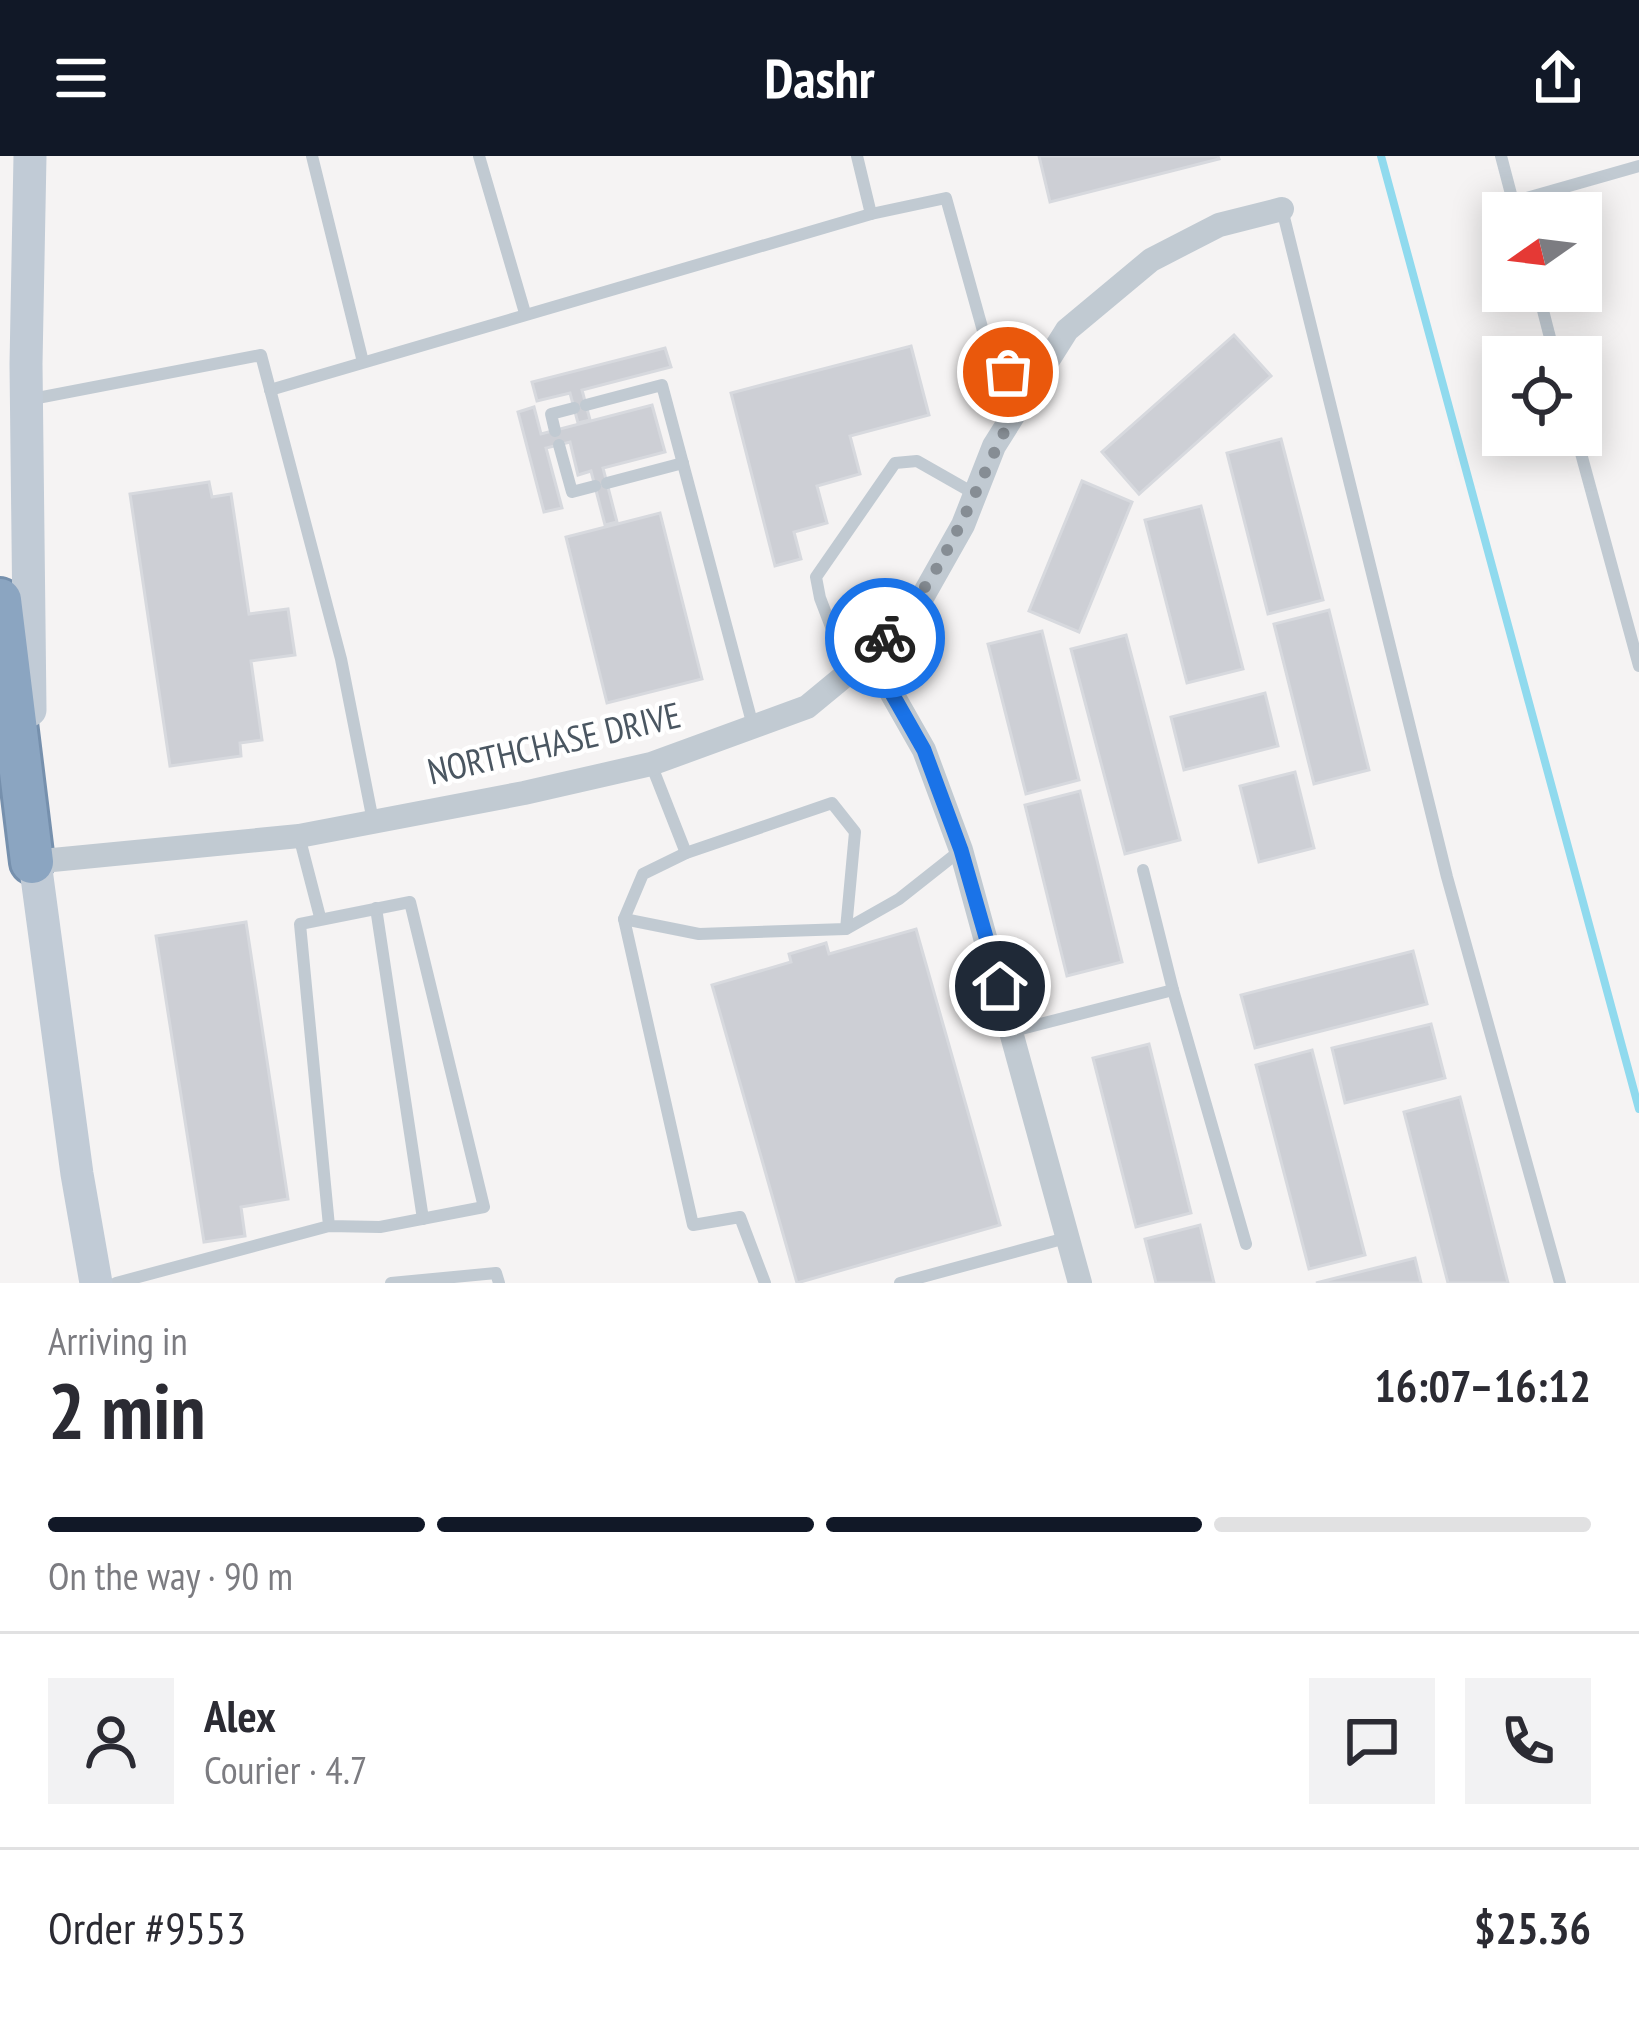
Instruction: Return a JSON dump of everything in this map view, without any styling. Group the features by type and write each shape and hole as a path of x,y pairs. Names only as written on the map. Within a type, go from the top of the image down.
{"highway":[{"path":"0,600 32,862"}],"main road":[{"path":"30,156 26,400 32,862 96,1283"}],"street":[{"name":"NORTHCHASE DRIVE","path":"32,862 299,836 651,764 807,707 870,655 919,603 963,525 994,446 1067,330 1150,260 1219,225 1282,209"},
{"path":"870,655 924,750 961,850 1080,1283"}],"lane":[{"path":"312,156 363,362"},
{"path":"479,156 525,313"},
{"path":"857,156 871,214"},
{"path":"1501,156 1511,192"},
{"path":"1560,192 1639,166"},
{"path":"270,390 871,214 946,198 990,356 1027,389"},
{"path":"1282,209 1447,877 1560,1283"},
{"path":"26,400 261,355 341,659 373,821"},
{"path":"683,463 572,493 551,414 662,385 683,463 753,727"},
{"path":"1582,456 1639,666"},
{"path":"849,672 816,577 895,463 917,461 975,494"},
{"path":"651,764 686,853"},
{"path":"765,1283 740,1217 693,1225 624,920 643,874 686,853 832,803 855,832 846,928"},
{"path":"299,836 320,917"},
{"path":"624,920 699,934 846,928 898,899 961,850"},
{"path":"1143,871 1246,1244"},
{"path":"116,1283 329,1226 380,1227 484,1207 410,902 300,924 329,1226"},
{"path":"376,908 424,1219"},
{"path":"1013,1031 1173,990"},
{"path":"900,1283 1068,1237"},
{"path":"391,1283 496,1273 500,1283"}],"building":[{"path":"1039,156 1218,156 1219,159 1050,202"},
{"path":"1234,335 1271,376 1139,494 1102,452"},
{"path":"911,346 929,415 850,436 860,474 817,486 827,523 794,532 801,559 775,566 731,393"},
{"path":"665,348 671,367 582,390 590,420 578,423 570,393 537,401 532,382"},
{"path":"652,405 665,452 603,468 617,522 605,525 591,471 578,475 570,442 546,448 562,508 544,512 518,412 534,407 541,434"},
{"path":"1281,439 1323,600 1268,614 1227,453"},
{"path":"1082,481 1132,502 1079,632 1029,611"},
{"path":"209,482 212,497 231,494 249,614 288,609 295,655 251,661 262,740 240,743 241,756 170,766 130,494"},
{"path":"1201,506 1243,669 1187,683 1145,520"},
{"path":"660,513 702,679 607,703 566,537"},
{"path":"1329,610 1369,770 1314,784 1274,624"},
{"path":"1042,631 1079,780 1026,794 988,644"},
{"path":"1126,635 1180,840 1125,854 1071,649"},
{"path":"1265,693 1278,746 1184,770 1171,717"},
{"path":"1295,772 1314,848 1259,862 1240,786"},
{"path":"1080,791 1122,962 1067,976 1025,805"},
{"path":"246,922 288,1199 241,1207 245,1236 204,1242 156,936"},
{"path":"916,929 1000,1225 797,1283 712,985 791,962 789,954 826,943 829,954"},
{"path":"1413,951 1427,1004 1255,1048 1241,995"},
{"path":"1431,1024 1445,1078 1345,1103 1332,1048"},
{"path":"1149,1044 1191,1213 1136,1227 1093,1058"},
{"path":"1312,1050 1365,1255 1309,1269 1256,1065"},
{"path":"1460,1097 1508,1283 1448,1283 1404,1112"},
{"path":"1200,1225 1214,1283 1156,1283 1145,1239"},
{"path":"1415,1258 1421,1283 1316,1283"}],"waterway":[{"path":"1381,156 1639,1109"}],"way so far":[{"path":"885,638 919,603 963,525 994,446 1027,389 1008,372"}],"route":[{"path":"885,638 870,655 924,750 961,850 1000,986"}]}
